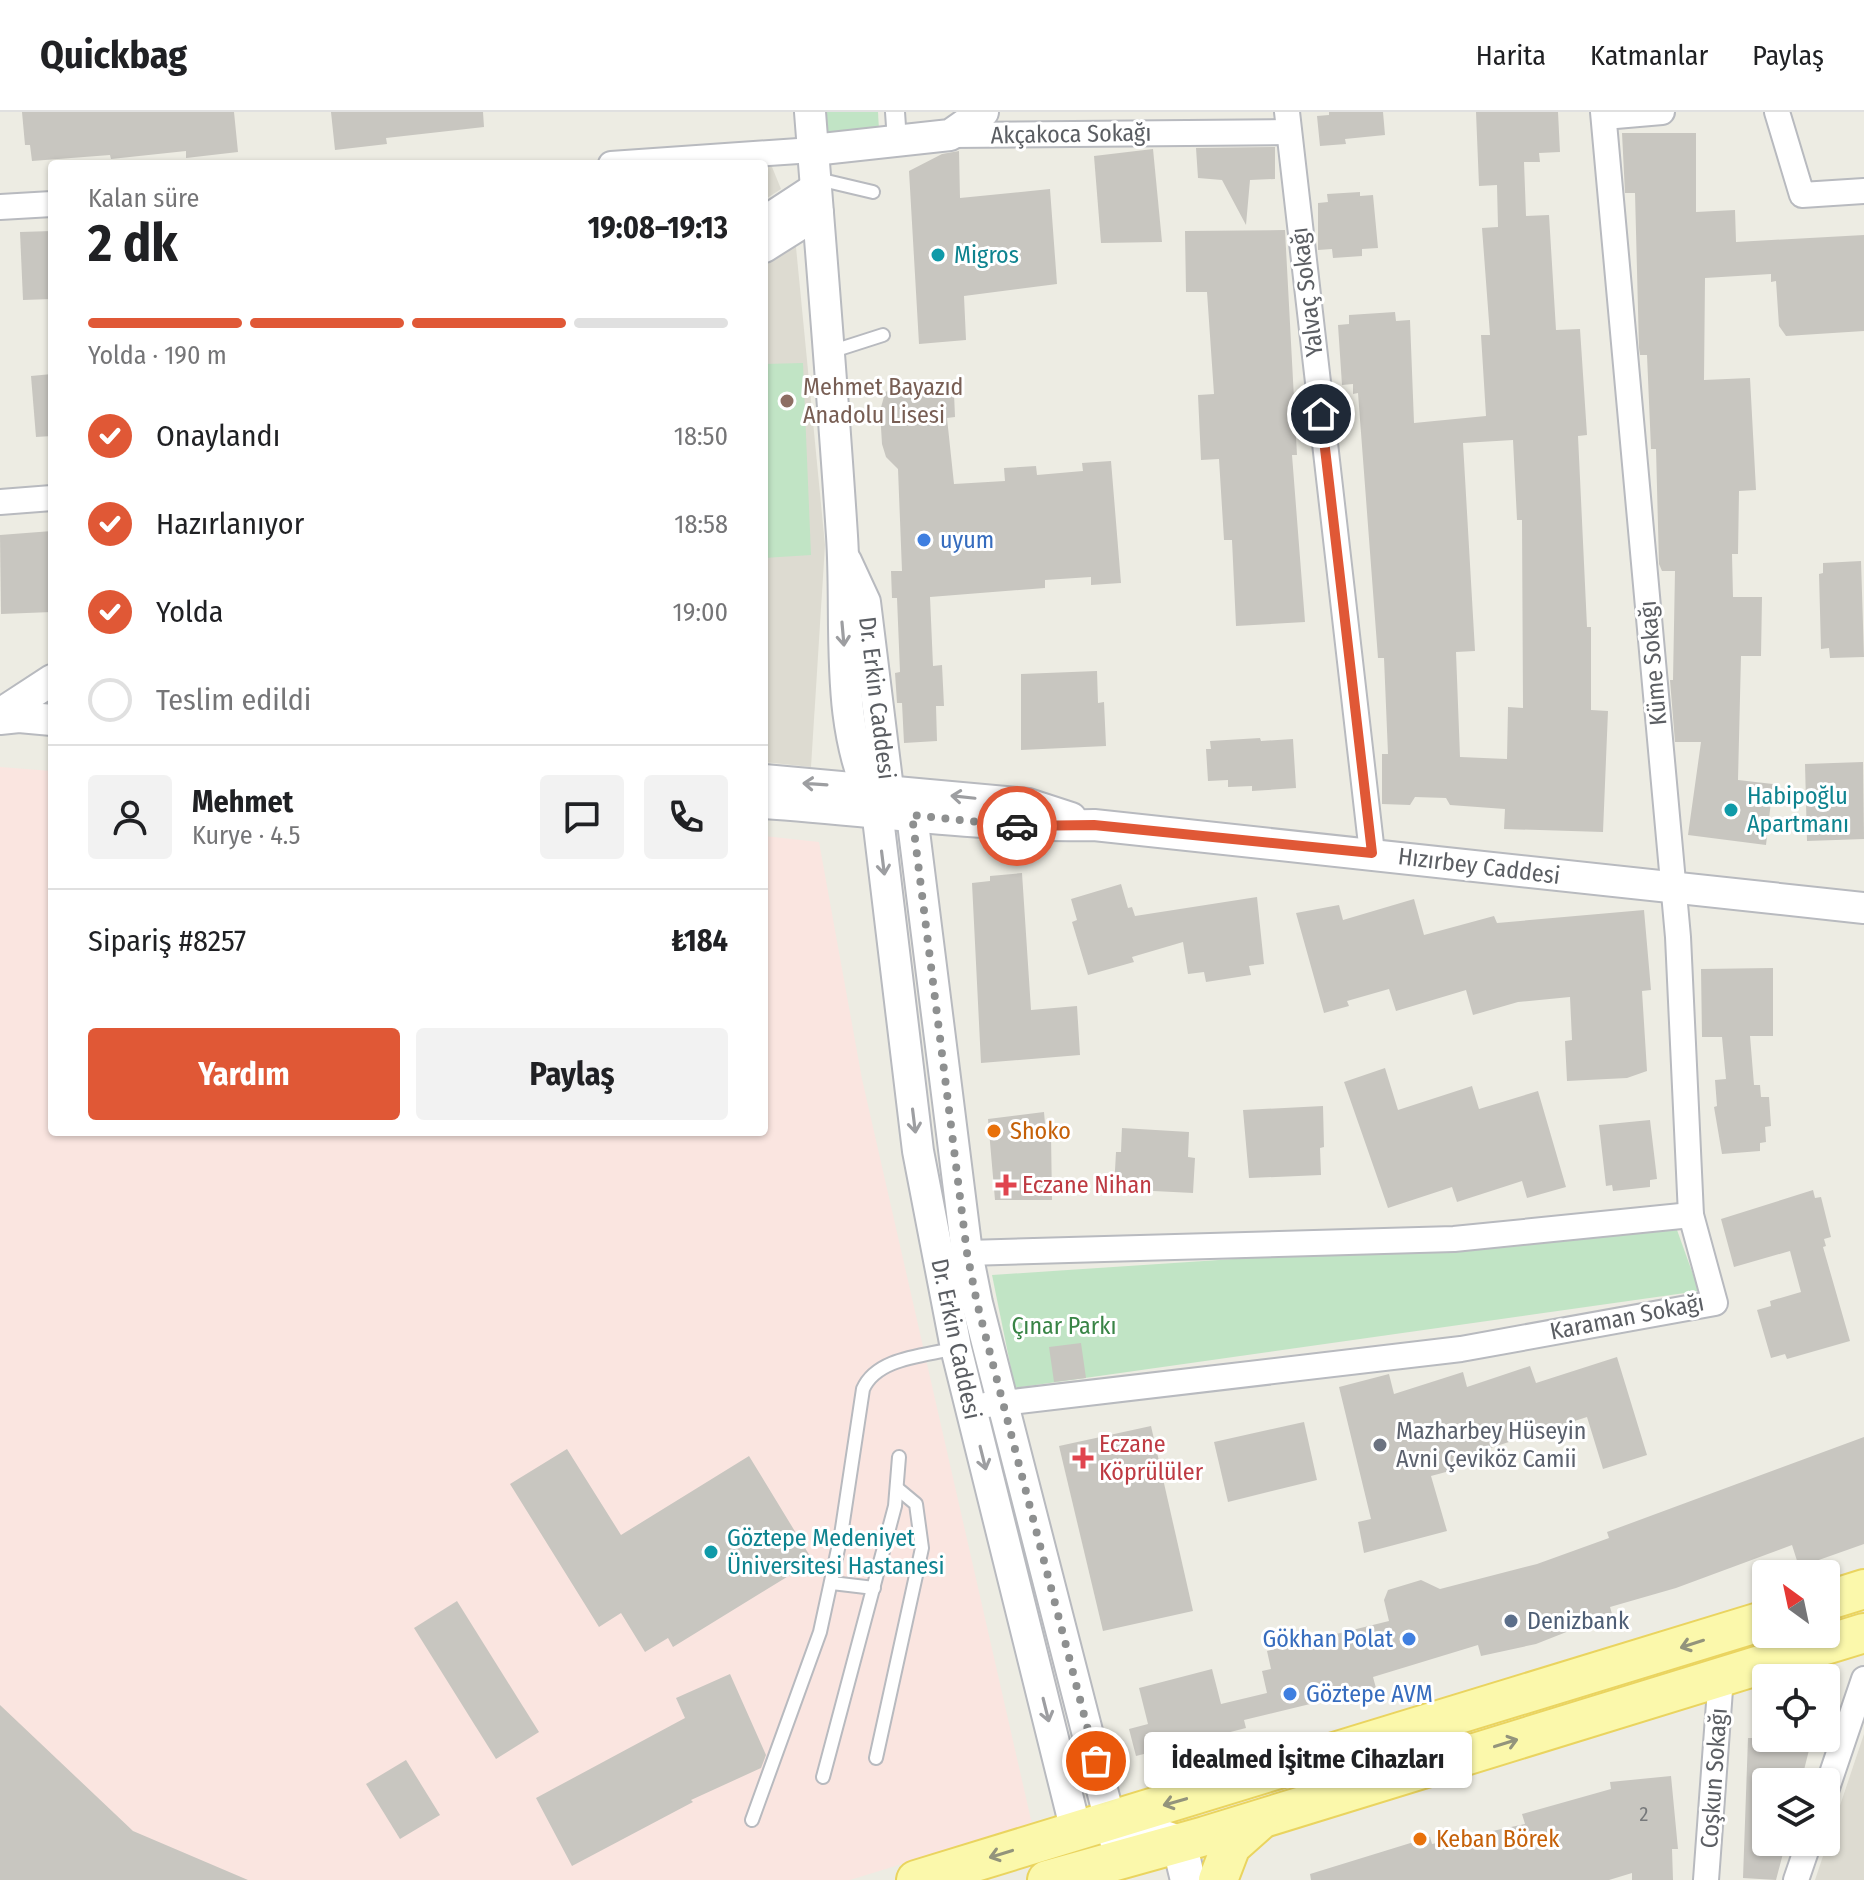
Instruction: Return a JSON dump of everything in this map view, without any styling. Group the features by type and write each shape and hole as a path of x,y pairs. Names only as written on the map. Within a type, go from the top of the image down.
{"main road":[{"path":"1840,1597 1864,1589"},
{"path":"916,1880 1752,1624"},
{"path":"1083,1874 1864,1633"},
{"path":"1218,1880 1224,1858 1238,1836 1267,1817"},
{"path":"1112,1821 1179,1843"},
{"path":"1179,1843 1188,1880"},
{"path":"1083,1874 1133,1865 1160,1880"}],"street":[{"name":"Dr. Erkin Caddesi","path":"810,112 844,556 844,647 853,740 877,796 918,1151 956,1348 1076,1831"},
{"path":"768,219 896,127 950,135 983,112"},
{"path":"1604,115 1662,112"},
{"path":"1777,112 1802,195 1864,191"},
{"name":"Küme Sokağı","path":"1604,115 1673,890 1685,1051 1691,1215"},
{"name":"Akçakoca Sokağı","path":"950,135 1288,122"},
{"name":"Yalvaç Sokağı","path":"1288,122 1372,853"},
{"path":"768,178 816,182"},
{"path":"768,242 816,182"},
{"path":"0,207 48,204"},
{"path":"0,502 48,498"},
{"path":"6,717 48,683"},
{"path":"6,717 48,697"},
{"path":"6,717 48,720"},
{"name":"Hızırbey Caddesi","path":"768,781 877,796 1028,804 1094,825"},
{"path":"768,803 877,796"},
{"name":"Hızırbey Caddesi","path":"877,796 912,815 1024,827 1094,825 1372,853 1673,890 1864,908"},
{"name":"Dr. Erkin Caddesi","path":"912,815 967,1253 986,1341 1112,1821"},
{"path":"967,1253 1454,1239 1691,1215"},
{"name":"Karaman Sokağı","path":"971,1408 1461,1349 1715,1303 1691,1215"},
{"name":"Coşkun Sokağı","path":"1706,1880 1721,1676"},
{"path":"1834,1768 1864,1679"},
{"path":"1083,1874 1112,1849 1115,1839 1112,1821"},
{"path":"1796,1880 1804,1856"}],"lane":[{"path":"816,182 873,192"},
{"path":"830,352 883,335"},
{"path":"752,1820 804,1681 832,1583 866,1383 887,1365 986,1341"},
{"path":"823,1777 898,1489 899,1457"},
{"path":"876,1758 922,1548 916,1504 898,1489"},
{"path":"832,1583 874,1588"}],"shaded area":[{"path":"768,163 781,189 768,197"},
{"name":"Mehmet Bayazıd Anadolu Lisesi","path":"795,237 825,545 811,767 768,762 768,254"},
{"path":"0,767 48,771 48,1136 768,1136 768,836 819,842 862,1079 1032,1824 850,1880 0,1880"},
{"path":"1864,1734 1864,1880 1815,1880 1823,1856 1840,1856 1840,1806"}],"green space":[{"path":"824,112 878,112 879,130 826,141"},
{"path":"803,363 811,555 768,558 768,364"},
{"name":"Çınar Parkı","path":"1677,1230 1699,1291 1015,1388 992,1275"}],"building":[{"path":"22,112 234,112 238,152 186,158 186,151 111,159 110,155 32,161 30,145 25,145"},
{"path":"331,112 483,112 484,127 386,138 387,144 335,150"},
{"path":"1329,112 1383,112 1385,135 1345,139 1346,144 1320,146 1317,116 1329,115"},
{"path":"1476,112 1558,112 1560,152 1539,153 1540,162 1524,162 1526,216 1549,215 1556,330 1580,329 1587,435 1578,436 1587,627 1591,627 1591,710 1608,711 1603,832 1504,829 1505,809 1450,805 1446,798 1415,797 1410,805 1382,804 1382,754 1388,754 1384,658 1378,658 1358,393 1353,394 1353,384 1342,385 1338,325 1349,324 1349,315 1395,312 1396,321 1410,320 1414,423 1486,416 1481,335 1490,335 1482,228 1498,227 1497,185 1479,186","holes":["1513,440 1517,520 1522,520 1523,708 1508,707 1507,759 1460,757 1456,652 1475,651 1463,443"]},
{"path":"1622,133 1696,133 1696,212 1735,210 1736,242 1864,235 1864,331 1786,336 1779,326 1776,281 1771,282 1771,274 1705,278 1704,380 1750,378 1756,490 1739,491 1738,554 1732,554 1733,597 1762,597 1761,656 1741,656 1738,780 1773,784 1766,845 1688,835 1701,742 1675,742 1670,680 1673,680 1675,571 1662,571 1659,564 1656,449 1651,449 1647,355 1640,355 1639,348 1635,193 1625,193"},
{"path":"1275,147 1275,179 1250,180 1246,225 1222,180 1198,178 1196,148"},
{"path":"1153,149 1162,242 1101,243 1094,156"},
{"path":"959,151 960,198 1050,189 1057,284 964,296 966,340 919,344 909,171 942,154"},
{"path":"1360,192 1360,196 1373,195 1378,248 1362,249 1362,256 1333,258 1332,249 1318,250 1318,203 1328,202 1327,194"},
{"path":"1285,230 1297,455 1292,455 1305,622 1236,626 1232,540 1224,540 1219,459 1201,460 1198,395 1214,394 1207,292 1186,292 1185,231"},
{"path":"48,231 48,299 23,300 20,232"},
{"path":"48,374 48,436 36,437 31,376"},
{"path":"946,383 946,394 954,393 955,417 947,418 954,484 1005,481 1004,468 1036,466 1037,475 1083,471 1082,463 1111,461 1121,583 1091,585 1091,577 1045,580 1045,588 930,597 933,666 942,665 944,706 936,706 937,741 904,743 902,703 897,703 895,673 900,672 897,598 892,598 891,571 902,571 898,469 886,457 880,411 885,393 893,385"},
{"path":"48,531 48,612 1,614 0,535"},
{"path":"1861,561 1864,657 1830,658 1829,648 1821,649 1819,574 1823,573 1823,563"},
{"path":"1097,671 1098,703 1104,702 1106,746 1021,750 1021,674"},
{"path":"1260,738 1261,741 1293,739 1296,788 1252,791 1252,786 1228,787 1228,780 1208,781 1206,749 1211,749 1210,741"},
{"path":"1863,762 1864,839 1807,841 1805,764"},
{"path":"1022,873 1031,1010 1077,1006 1080,1055 981,1063 972,883 990,881 990,876"},
{"path":"1121,884 1128,908 1132,907 1135,916 1257,897 1264,964 1249,966 1251,975 1206,982 1204,972 1188,974 1183,942 1132,957 1134,962 1088,975 1072,922 1077,920 1071,899"},
{"path":"1414,899 1424,935 1494,916 1497,923 1644,910 1651,990 1642,991 1647,1071 1627,1078 1567,1081 1565,1041 1572,1040 1570,997 1518,1002 1473,1015 1466,990 1396,1011 1389,989 1347,1001 1349,1006 1324,1013 1296,913 1339,905 1343,920"},
{"path":"1773,968 1773,1036 1750,1036 1754,1085 1760,1085 1761,1097 1769,1097 1771,1126 1765,1127 1766,1142 1760,1143 1760,1151 1722,1154 1714,1107 1717,1106 1715,1080 1726,1079 1722,1037 1702,1037 1701,969"},
{"path":"1385,1068 1398,1110 1472,1086 1479,1109 1538,1091 1566,1187 1527,1198 1522,1181 1457,1202 1452,1187 1388,1208 1344,1082"},
{"path":"1323,1106 1321,1175 1249,1178 1243,1110"},
{"path":"1044,1112 1046,1135 1051,1135 1052,1200 995,1200 988,1119"},
{"path":"1650,1120 1657,1179 1650,1180 1650,1187 1613,1191 1612,1185 1606,1186 1599,1125"},
{"path":"1122,1128 1189,1132 1188,1157 1195,1158 1193,1193 1114,1189 1116,1152 1121,1152"},
{"path":"1813,1190 1815,1198 1821,1197 1831,1237 1824,1239 1826,1246 1823,1247 1850,1341 1787,1359 1785,1354 1771,1358 1757,1310 1771,1306 1770,1301 1801,1292 1790,1251 1734,1267 1721,1219"},
{"path":"1081,1343 1086,1378 1054,1382 1049,1347"},
{"path":"1617,1357 1647,1455 1603,1469 1587,1417 1484,1450 1487,1461 1431,1476 1447,1531 1364,1553 1358,1522 1371,1519 1339,1387 1389,1374 1394,1394 1463,1372 1467,1387 1530,1366 1536,1383"},
{"path":"1304,1422 1317,1480 1228,1502 1214,1442"},
{"path":"1151,1426 1193,1611 1103,1631 1059,1446"},
{"path":"1864,1437 1864,1544 1819,1560 1797,1560 1792,1545 1676,1588 1610,1607 1612,1614 1536,1644 1481,1656 1478,1645 1373,1677 1376,1688 1244,1720 1246,1728 1136,1756 1129,1729 1148,1724 1139,1688 1212,1669 1221,1704 1267,1693 1262,1671 1271,1669 1267,1651 1389,1621 1384,1600 1388,1590 1421,1580 1440,1589 1537,1564 1609,1538 1607,1532"},
{"name":"Göztepe Medeniyet Üniversitesi Hastanesi","path":"567,1449 621,1535 749,1456 813,1561 673,1647 668,1638 645,1652 621,1613 599,1627 510,1484"},
{"path":"457,1601 539,1732 496,1759 414,1628"},
{"path":"730,1674 766,1755 761,1768 691,1800 693,1802 572,1866 536,1798 685,1718 676,1698"},
{"path":"0,1705 133,1831 248,1880 0,1880"},
{"path":"1748,1738 1752,1738 1752,1752 1808,1752 1804,1768 1752,1768 1752,1856 1782,1856 1776,1880 1743,1878"},
{"path":"406,1760 440,1815 400,1839 366,1784"},
{"path":"1671,1776 1678,1849 1672,1849 1673,1880 1632,1880 1632,1873 1609,1880 1311,1880 1310,1874 1430,1837 1432,1844 1525,1824 1522,1814 1611,1789 1610,1782"}],"way so far":[{"path":"1017,826 912,815 967,1253 986,1341 1096,1761"}],"place":[{"name":"Migros","path":"938,255"},
{"name":"Mehmet Bayazıd Anadolu Lisesi","path":"787,401"},
{"name":"uyum","path":"924,540"},
{"name":"Habipoğlu Apartmanı","path":"1731,810"},
{"name":"Shoko","path":"994,1131"},
{"name":"Eczane Nihan","path":"1006,1185"},
{"name":"Mazharbey Hüseyin Avni Çeviköz Camii","path":"1380,1445"},
{"name":"Eczane Köprülüler","path":"1083,1458"},
{"name":"Göztepe Medeniyet Üniversitesi Hastanesi","path":"711,1552"},
{"name":"Denizbank","path":"1511,1621"},
{"name":"Gökhan Polat","path":"1409,1639"},
{"name":"Göztepe AVM","path":"1290,1694"},
{"name":"İdealmed İşitme Cihazları","path":"1096,1761"},
{"name":"Keban Börek","path":"1420,1839"}],"route":[{"path":"1017,826 1094,825 1372,853 1321,414"}]}
